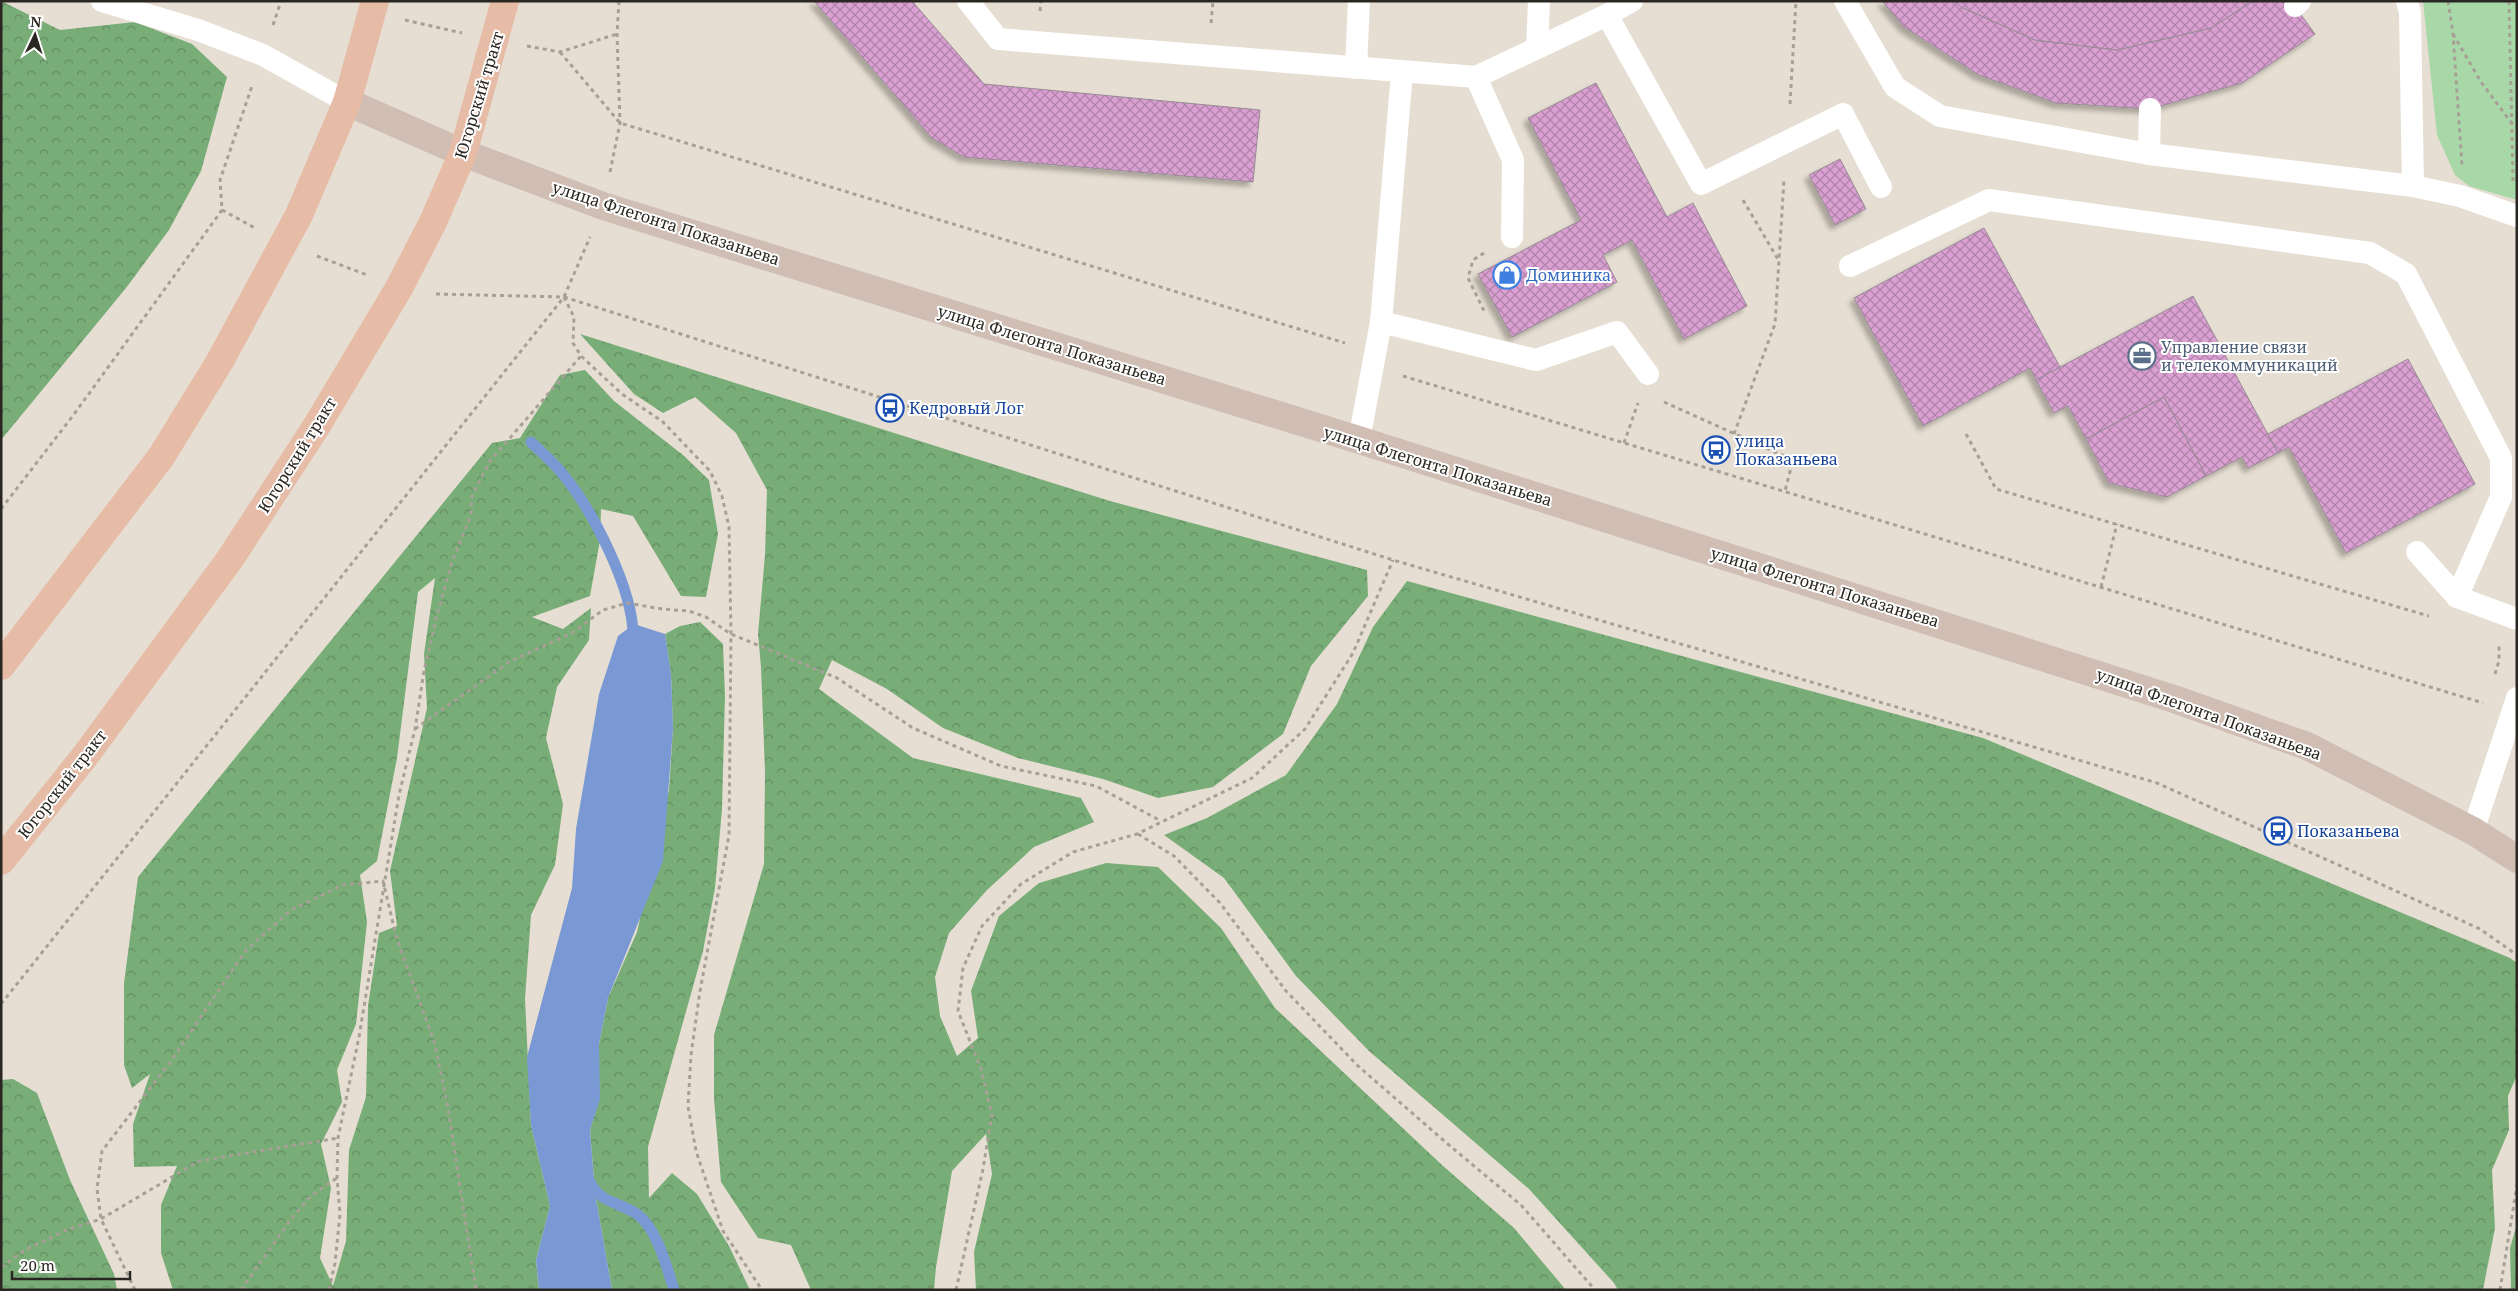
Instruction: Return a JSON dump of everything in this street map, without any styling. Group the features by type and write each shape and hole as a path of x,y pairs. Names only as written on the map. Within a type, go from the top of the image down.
{"main road":[{"name":"Югорский тракт","path":"1,861 97,740 230,559 276,490 399,288 433,222 463,153 496,40 505,1"},
{"path":"1,666 161,456 220,361 299,215 347,102 373,7"},
{"name":"улица Флегонта Показаньева","path":"347,102 463,153 603,206 1359,440 2174,698 2306,746 2473,831 2517,859"}],"lane":[{"path":"102,1 167,10 263,55 347,102"},
{"path":"968,1 998,39 1476,77 1608,15 1632,1"},
{"path":"1356,68 1359,1"},
{"path":"1537,48 1540,1"},
{"path":"1845,1 1895,87 1940,116 2150,154 2413,186 2460,196 2514,215"},
{"path":"2408,1 2410,13 2413,186"},
{"path":"1608,15 1701,184 1843,114 1881,187"},
{"path":"1359,440 1381,322 1402,72"},
{"path":"1476,77 1514,160 1512,237"},
{"path":"2150,108 2150,154"},
{"path":"1850,266 1989,200 2370,253 2406,274 2501,458 2501,497 2458,597"},
{"path":"1381,322 1536,360 1617,332 1645,383"},
{"path":"2417,552 2458,597 2517,620"},
{"path":"2473,831 2517,698"}],"path":[{"path":"1,509 78,410 222,210 220,180 281,1"},
{"path":"620,1 617,34 620,123"},
{"path":"1734,434 1775,324 1796,1"},
{"path":"2448,1 2453,34 2462,168 2460,196"},
{"path":"2509,1 2514,126 2514,215"},
{"path":"373,7 496,40 560,52 617,34"},
{"path":"2453,34 2481,82 2514,126"},
{"path":"560,52 620,123 1350,344 1401,375 2487,704 2509,720"},
{"path":"1727,172 1779,262"},
{"path":"1504,352 1468,278 1473,260 1512,237"},
{"path":"564,297 574,317 573,343 582,356 622,394 663,422 710,471 722,496 729,527 731,634 729,835 699,1000 691,1055 688,1106 696,1151 723,1231 762,1290"},
{"path":"564,297 1393,560 2157,783 2480,929 2517,955"},
{"path":"1,1004 564,297"},
{"path":"329,1290 335,1263 340,1214 337,1178 338,1138 359,1037 383,881 399,795 415,729 424,672 437,614 452,562 471,515 472,496 480,477 490,461 582,356"},
{"path":"1624,442 1645,383 1734,434 1794,460 1785,491"},
{"path":"1966,434 1996,489 2436,618"},
{"path":"2101,587 2117,524"},
{"path":"956,1290 983,1169 992,1114 981,1069 958,1011 963,968 982,926 1021,884 1072,852 1137,834 1252,778 1305,728 1353,653 1393,560"},
{"path":"415,729 510,662 572,632 603,610 626,604 689,610 706,617 731,634 837,678 912,728 1001,766 1096,786 1161,821"},
{"path":"2494,678 2499,661 2499,645 2495,640"},
{"path":"1137,834 1174,856 1220,903 1286,992 1358,1066 1521,1205 1595,1290"},
{"path":"135,1290 101,1219 96,1189 102,1151 171,1061 246,950 291,910 343,885 383,881"},
{"path":"383,881 396,936 435,1044 448,1108 476,1290"},
{"path":"1,1267 25,1250 67,1230 101,1219 198,1161 338,1138"},
{"path":"241,1290 291,1219 312,1195 337,1178"},
{"path":"2500,1290 2517,1185"}],"green space":[{"path":"1,1 60,30 135,22 192,44 227,77 201,171 169,230 126,288 1,440"},
{"path":"2423,1 2517,1 2517,200 2469,186 2455,175 2437,135"},
{"path":"580,334 1110,501 1367,570 1368,596 1311,666 1283,734 1213,787 1158,798 1103,779 1018,758 943,728 887,689 832,660 819,689 913,758 1081,798 1094,822 1034,847 987,890 949,933 935,977 940,1016 957,1056 978,1038 971,991 999,916 1039,883 1106,863 1158,867 1221,928 1275,1008 1442,1165 1514,1228 1566,1290 976,1290 974,1252 992,1174 986,1134 952,1171 934,1290 811,1290 791,1245 758,1238 721,1182 714,1099 714,1035 764,864 765,772 758,634 765,555 767,490 736,433 695,397 663,413 634,394"},
{"path":"585,370 614,401 683,455 709,480 718,534 706,597 681,596 633,516 601,509 600,540 590,596 532,617 563,629 591,608 589,640 557,687 546,738 563,804 555,865 531,915 525,999 531,1125 550,1206 536,1260 539,1290 173,1290 161,1253 161,1205 177,1166 134,1167 133,1124 150,1074 132,1088 124,1065 124,983 138,877 492,443 520,438 560,375","holes":["435,578 424,654 427,708 390,871 397,926 379,933 368,1006 366,1097 349,1150 346,1241 333,1286 320,1258 331,1188 321,1144 342,1102 337,1070 356,1024 367,922 360,875 377,861 397,758 418,592"]},
{"path":"1407,581 1983,738 2510,958 2517,963 2517,1075 2508,1096 2509,1130 2492,1170 2495,1228 2483,1290 1618,1290 1614,1283 1529,1189 1369,1051 1296,976 1224,878 1164,835 1207,818 1286,775 1337,704 1373,627"},
{"path":"700,622 723,644 725,696 722,809 715,888 703,951 648,1147 649,1198 672,1173 697,1194 729,1246 750,1290 612,1290 595,1193 590,1130 599,1099 599,1044 608,998 637,932 669,790 673,728 671,674 665,634 680,626"},
{"path":"13,1079 37,1093 70,1180 114,1274 117,1290 1,1290 1,1080"},
{"path":"2517,1224 2517,1290 2511,1290 2510,1248"}],"water":[{"path":"634,624 665,634 671,674 673,728 663,861 608,998 599,1044 600,1099 590,1130 595,1193 612,1290 539,1290 536,1260 550,1206 531,1125 527,1057 572,888 576,829 599,694 618,636"}],"building":[{"path":"814,1 912,1 984,84 1260,110 1253,182 964,157 932,138"},
{"path":"1882,1 1955,1 1961,7 2035,40 2117,50 2211,28 2253,1 2291,1 2315,34 2242,83 2150,109 2056,103 1979,75 1904,27"},
{"path":"1955,1 2253,1 2211,28 2117,50 2035,40 1961,7"},
{"path":"1596,83 1667,217 1693,203 1747,306 1684,339 1632,240 1603,255 1617,282 1512,337 1478,274 1581,220 1528,118"},
{"path":"1840,159 1866,209 1835,225 1809,175"},
{"path":"1984,228 2060,367 2036,380 2030,368 1923,426 1854,298"},
{"path":"2193,296 2278,453 2248,468 2242,457 2206,476 2164,397 2086,439 2068,406 2054,413 2036,380"},
{"path":"2408,359 2475,484 2346,553 2289,447 2278,453 2268,434"},
{"path":"2164,397 2206,476 2167,497 2109,483 2086,439"}],"waterway":[{"path":"531,442 561,472 586,507 598,528 627,598 632,620 633,640"},
{"path":"589,1180 598,1194 630,1210 644,1220 656,1238 674,1290"}],"place":[{"name":"Доминика","path":"1507,275"},
{"name":"Управление связи и телекоммуникаций","path":"2142,356"},
{"name":"Кедровый Лог","path":"890,408"},
{"name":"улица Показаньева","path":"1716,450"},
{"name":"Показаньева","path":"2278,831"}]}
